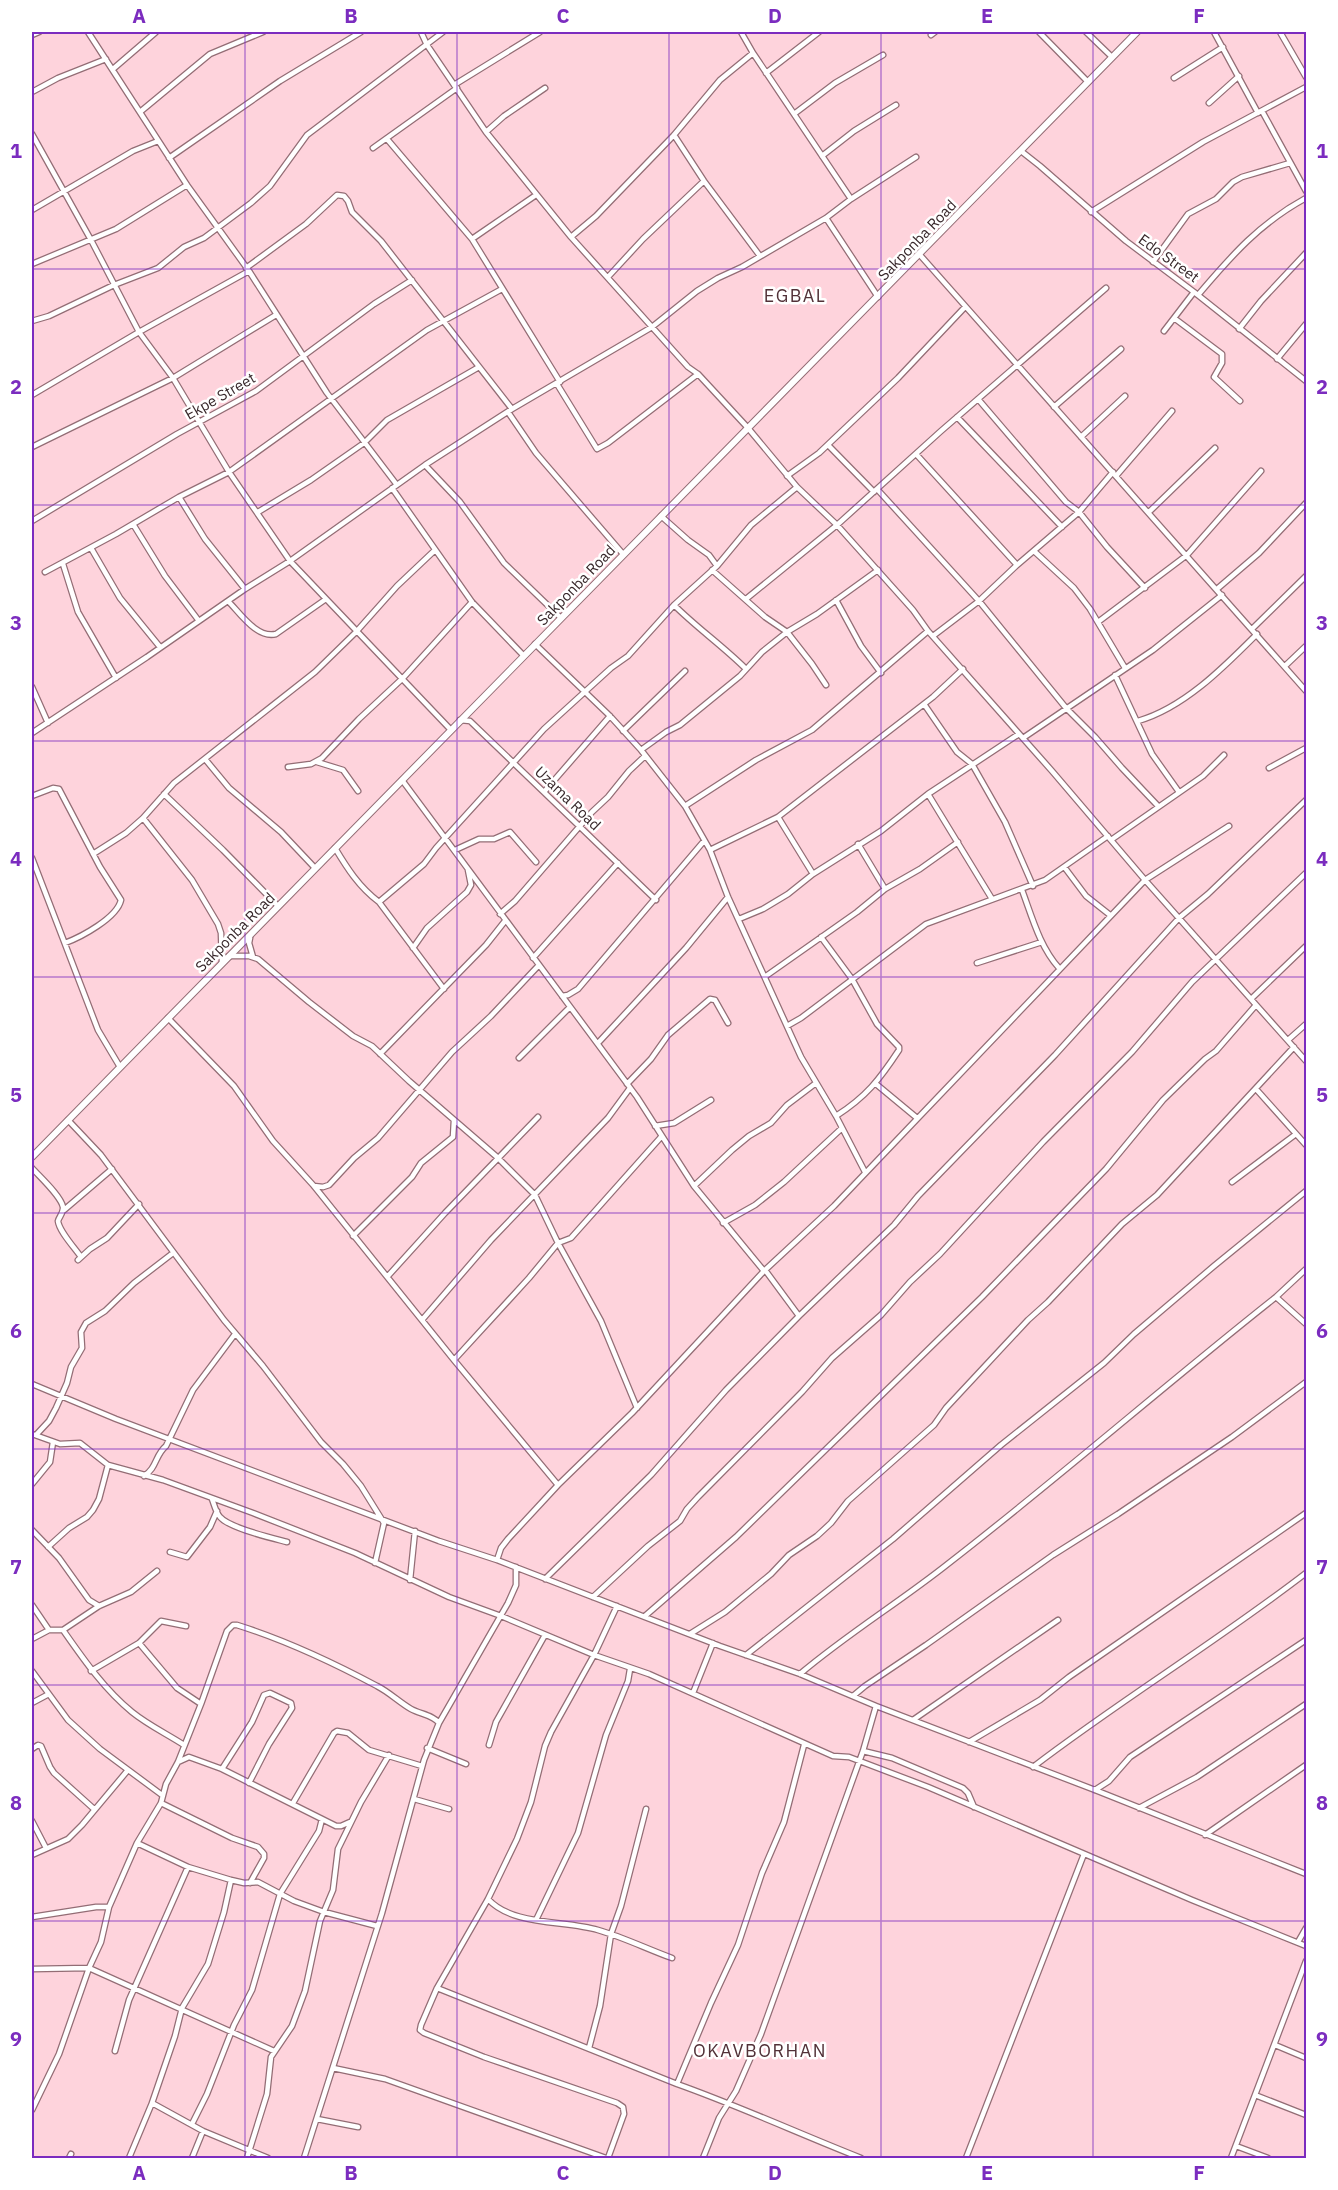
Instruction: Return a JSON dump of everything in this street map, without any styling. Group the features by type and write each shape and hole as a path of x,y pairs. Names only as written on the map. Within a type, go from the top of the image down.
{"main road":[{"name":"Sakponba Road","path":"32,1157 1137,32"}],"street":[{"path":"32,34 39,32"},
{"path":"88,32 169,158 248,270 332,400 364,442 434,551 472,602 524,656"},
{"path":"113,69 156,32"},
{"path":"140,112 210,54 263,32"},
{"path":"169,158 280,81 358,32"},
{"path":"422,32 427,45 486,132 571,237 688,367 698,374 748,428 797,488 837,525 878,570 1145,880 1306,1061"},
{"path":"32,321 49,316 114,285 158,268 184,247 204,238 270,186 307,135 358,94 443,32"},
{"path":"373,148 455,87 540,32"},
{"path":"741,32 851,199"},
{"path":"766,72 819,32"},
{"path":"1039,32 1088,82"},
{"path":"1086,32 1112,57"},
{"path":"1214,32 1306,191"},
{"path":"1280,32 1306,77"},
{"path":"1174,78 1223,47"},
{"path":"571,237 596,216 674,135 707,93 753,53"},
{"path":"794,114 844,77 883,55"},
{"path":"32,92 58,78 106,59"},
{"path":"1209,103 1239,76"},
{"path":"1091,212 1203,142 1306,87"},
{"path":"486,132 504,116 545,88"},
{"path":"822,156 854,131 896,105"},
{"path":"32,134 92,240 139,332 173,378 229,472 290,561 356,633 403,678 451,730"},
{"path":"674,135 704,181 760,256"},
{"path":"387,139 472,239 597,448 608,443 698,374"},
{"path":"32,210 123,157 158,141"},
{"path":"32,152 40,148"},
{"name":"Edo Street","path":"1021,151 1091,212 1306,381"},
{"path":"32,734 245,589 290,561 425,465 510,411 652,327 697,291 826,218 916,157"},
{"path":"1153,262 1188,214 1216,199 1242,177 1290,163"},
{"path":"608,278 643,239 704,181"},
{"path":"32,264 116,229 187,185"},
{"path":"32,395 248,270 306,224 337,195 340,195 346,199 352,212 381,241 444,321 510,411 541,459 623,554"},
{"path":"472,239 536,195"},
{"path":"1164,330 1196,293 1263,226 1306,198"},
{"path":"826,218 878,297"},
{"path":"1239,329 1261,301 1306,253"},
{"path":"920,255 1306,691"},
{"name":"Ekpe Street","path":"32,521 177,434 256,391 366,309 412,280"},
{"path":"746,599 837,525 957,417 1107,288"},
{"path":"45,572 63,564 179,497 229,472 410,342 502,290"},
{"path":"787,476 814,458 828,445 898,378 965,307"},
{"path":"32,447 173,378 276,315"},
{"path":"1174,318 1222,354 1222,363 1214,377 1240,401"},
{"path":"1277,359 1306,324"},
{"path":"1054,408 1121,349"},
{"path":"258,512 311,480 364,442 387,420 479,367"},
{"path":"1081,437 1125,396"},
{"path":"978,399 1066,502 1079,512 1107,547 1145,588"},
{"path":"933,636 979,601 1079,512 1172,411"},
{"path":"957,417 1062,527"},
{"path":"828,445 876,490 979,601 1066,708 1158,806"},
{"path":"1149,512 1215,448"},
{"path":"916,454 1017,565"},
{"path":"425,465 459,502 504,563 561,618"},
{"path":"1098,622 1187,555 1261,471"},
{"path":"378,902 424,864 430,854 544,729 611,668 628,656 674,605 717,566 752,525 797,488"},
{"path":"179,497 205,538 245,589"},
{"path":"1217,589 1259,553 1306,503"},
{"path":"661,516 707,553 717,566"},
{"path":"133,524 165,576 199,621"},
{"path":"91,548 120,598 160,647"},
{"path":"93,854 121,837 143,818 174,783 315,672 356,633 397,586 434,551"},
{"path":"1035,552 1074,588 1098,622 1125,668"},
{"path":"63,564 78,612 116,678"},
{"path":"712,570 765,617 787,632 826,685"},
{"path":"641,750 680,725 746,669 769,645 878,570"},
{"path":"1252,629 1306,576"},
{"path":"739,919 763,909 788,894 813,874 881,831 928,794 972,764 1066,708 1153,650 1222,595"},
{"path":"228,601 252,626 271,636 326,599"},
{"path":"836,600 861,646 881,673"},
{"path":"317,762 403,678 472,602"},
{"path":"674,605 746,669"},
{"path":"685,806 756,760 812,730 881,673 928,630"},
{"path":"1138,721 1163,711 1202,684 1221,670 1257,634"},
{"path":"535,644 610,716 641,750 685,806 710,850 728,897 787,1026 865,1172"},
{"path":"1285,666 1306,646"},
{"path":"710,850 778,817 924,704 963,669"},
{"path":"623,731 685,671"},
{"path":"1115,675 1152,754 1179,792"},
{"path":"32,687 48,723"},
{"path":"924,704 957,752 972,764 1005,822 1033,886"},
{"path":"544,792 610,716"},
{"name":"Uzama Road","path":"460,720 470,720 656,900"},
{"path":"1269,768 1306,748"},
{"path":"787,1026 801,1018 926,924 992,899 1022,891 1065,868 1203,776 1224,755"},
{"path":"500,914 515,901 613,792 629,771 645,756"},
{"path":"205,759 230,788 281,832 315,868"},
{"path":"288,767 317,762 343,770 358,791"},
{"path":"402,780 598,1043 694,1186 799,1316"},
{"path":"32,796 53,788 59,789 107,880 121,900 120,904 91,930 65,944"},
{"path":"164,794 278,906"},
{"path":"928,794 992,899"},
{"path":"546,1579 558,1564 651,1475 726,1390 894,1225 918,1196 1055,1055 1179,918 1208,894 1306,800"},
{"path":"778,817 813,874"},
{"path":"143,818 192,880 218,924 221,933 222,963"},
{"path":"497,1560 508,1539 558,1485 592,1455 764,1271 834,1206 1110,915 1145,880 1229,826"},
{"path":"455,850 479,839 494,839 510,832 536,862"},
{"path":"562,996 578,989 704,841"},
{"path":"765,976 885,889 920,869 958,842"},
{"path":"858,844 885,889"},
{"path":"335,848 361,886 378,902 444,989"},
{"path":"32,858 98,1030 120,1067"},
{"path":"533,958 618,863"},
{"path":"413,948 427,928 467,892 471,885 468,868"},
{"path":"1065,868 1086,896 1110,915"},
{"path":"593,1597 648,1546 680,1521 698,1497 802,1392 832,1358 881,1315 1066,1118 1132,1052 1192,982 1306,873"},
{"path":"1022,891 1041,942 1049,957 1059,968"},
{"path":"598,1043 686,948 728,897"},
{"path":"380,1054 444,989 505,921"},
{"path":"821,937 852,979 877,1024 899,1047 876,1084 857,1103 836,1116"},
{"path":"250,938 253,957"},
{"path":"977,963 1041,942"},
{"path":"1251,999 1306,946"},
{"path":"229,956 258,959 353,1036 372,1046 497,1157 535,1195 558,1243 601,1321 637,1408"},
{"path":"314,1186 329,1185 378,1137 452,1052 491,1016 538,965"},
{"path":"422,1320 491,1240 608,1118 628,1086 668,1035 710,999 715,1000 728,1023"},
{"path":"645,1616 736,1537 974,1305 1106,1169 1163,1100 1216,1051 1256,1005"},
{"path":"519,1058 570,1007"},
{"path":"168,1018 234,1086 273,1141 314,1186 558,1485"},
{"path":"1288,1040 1306,1024"},
{"path":"690,1634 724,1612 771,1574 789,1555 817,1536 831,1523 848,1501 934,1425 946,1408 1028,1320 1122,1224 1157,1195 1294,1047"},
{"path":"694,1186 732,1150 749,1136 771,1123 787,1106 816,1083"},
{"path":"876,1084 917,1118"},
{"path":"1256,1089 1306,1145"},
{"path":"655,1126 674,1123 711,1100"},
{"path":"388,1276 497,1157 538,1117"},
{"path":"68,1120 112,1169 235,1334 321,1442 343,1464 383,1518 384,1528 375,1563"},
{"path":"353,1236 412,1177 421,1163 453,1137 454,1120"},
{"path":"723,1223 755,1205 784,1182 842,1128"},
{"path":"1232,1182 1296,1134"},
{"path":"454,1360 558,1243 571,1238 661,1137"},
{"path":"32,1168 53,1191 63,1210"},
{"path":"112,1169 63,1210 58,1221 58,1226 72,1242 79,1259 90,1248 107,1238 139,1204"},
{"path":"746,1655 902,1532 1001,1446 1104,1363 1134,1334 1214,1266 1306,1191"},
{"path":"173,1253 134,1283 105,1311 86,1323 81,1332 82,1348 71,1367 62,1395 49,1421 34,1434 60,1444 80,1443 108,1465 254,1512 449,1597 630,1669 649,1674 833,1756 858,1760 1306,1946"},
{"path":"800,1674 826,1652 948,1565 1276,1297 1306,1269"},
{"path":"1276,1297 1306,1324"},
{"path":"144,1476 153,1469 160,1450 165,1446 193,1390 235,1334"},
{"path":"853,1696 1053,1555 1214,1449 1306,1382"},
{"path":"32,1384 107,1415 800,1674 876,1706 1306,1874"},
{"path":"32,1484 45,1471 50,1462 53,1442"},
{"path":"48,1546 93,1510 99,1499 108,1465"},
{"path":"212,1499 220,1517 228,1522 258,1535 287,1542"},
{"path":"171,1552 187,1557 210,1527 217,1511"},
{"path":"969,1742 1040,1700 1069,1677 1306,1513"},
{"path":"32,1530 59,1558 79,1589 89,1600 99,1606"},
{"path":"410,1580 415,1531"},
{"path":"304,2158 377,1926 427,1748 501,1616 516,1585 516,1567"},
{"path":"32,1639 50,1630 63,1630 99,1606 131,1592 158,1571"},
{"path":"1033,1767 1083,1728 1169,1672 1306,1573"},
{"path":"32,1605 50,1630"},
{"path":"333,2068 385,2079 607,2158 624,2114 623,2107 484,2057 420,2030 437,1988 488,1899 517,1839 531,1802 545,1746 551,1732 594,1655 617,1606"},
{"path":"913,1720 1058,1620"},
{"path":"92,1671 139,1643 160,1622 186,1626"},
{"path":"32,2110 59,2054 89,1968 101,1942 109,1907 136,1843 161,1803 166,1784 178,1762 227,1631 233,1625 281,1640 331,1663 376,1685 413,1711 436,1719 439,1723"},
{"path":"63,1630 92,1671 114,1696 134,1714 184,1745"},
{"path":"489,1745 496,1722 544,1635"},
{"path":"1095,1790 1109,1781 1130,1757 1306,1640"},
{"path":"139,1643 177,1688 201,1704"},
{"path":"693,1693 713,1643"},
{"path":"536,1920 578,1833 606,1735 628,1681 630,1669"},
{"path":"32,1671 47,1695 68,1720 100,1749 162,1795"},
{"path":"222,1768 252,1722 264,1695 270,1694 291,1703 292,1708 269,1744 249,1783"},
{"path":"32,1703 47,1695"},
{"path":"1139,1808 1197,1777 1306,1704"},
{"path":"703,2158 719,2118 730,2103 761,2034 863,1750 876,1706"},
{"path":"293,1803 337,1731 348,1733 369,1750 422,1766"},
{"path":"677,2084 738,1945 762,1873 784,1822 804,1744"},
{"path":"32,1749 38,1745 41,1746 54,1773 94,1809"},
{"path":"427,1748 465,1764"},
{"path":"863,1750 892,1758 963,1788 968,1793 974,1807"},
{"path":"248,2158 267,2094 271,2057 298,2013 324,1912 333,1890 338,1849 350,1822 389,1755"},
{"path":"178,1762 189,1758 222,1768 322,1819 341,1826 350,1822"},
{"path":"1205,1835 1306,1766"},
{"path":"32,1855 68,1839 128,1770"},
{"path":"153,1787 166,1784"},
{"path":"414,1799 449,1809"},
{"path":"161,1803 232,1838 258,1847 264,1854 264,1858 250,1883"},
{"path":"589,2048 600,2006 611,1934 621,1906 646,1809"},
{"path":"192,2124 252,1990 280,1894 319,1831 322,1819"},
{"path":"32,1821 46,1848"},
{"path":"136,1843 188,1867 231,1880 258,1882 294,1901 324,1912 377,1926"},
{"path":"966,2158 1084,1854"},
{"path":"115,2051 129,2000 156,1934 188,1867"},
{"path":"129,2158 152,2103 182,2008 208,1964 231,1880"},
{"path":"488,1899 495,1907 513,1915 597,1929 672,1958"},
{"path":"32,1917 109,1907"},
{"path":"1298,1942 1306,1928"},
{"path":"1231,2158 1306,1961"},
{"path":"32,1969 89,1968 274,2051"},
{"path":"437,1988 730,2103 791,2131 861,2158"},
{"path":"1275,2045 1306,2058"},
{"path":"1256,2095 1306,2115"},
{"path":"152,2103 203,2131 268,2158"},
{"path":"317,2119 358,2127"},
{"path":"192,2158 203,2131"},
{"path":"1236,2146 1268,2158"}],"district":[{"name":"EGBAL","path":"795,295"},
{"name":"OKAVBORHAN","path":"760,2050"}]}
